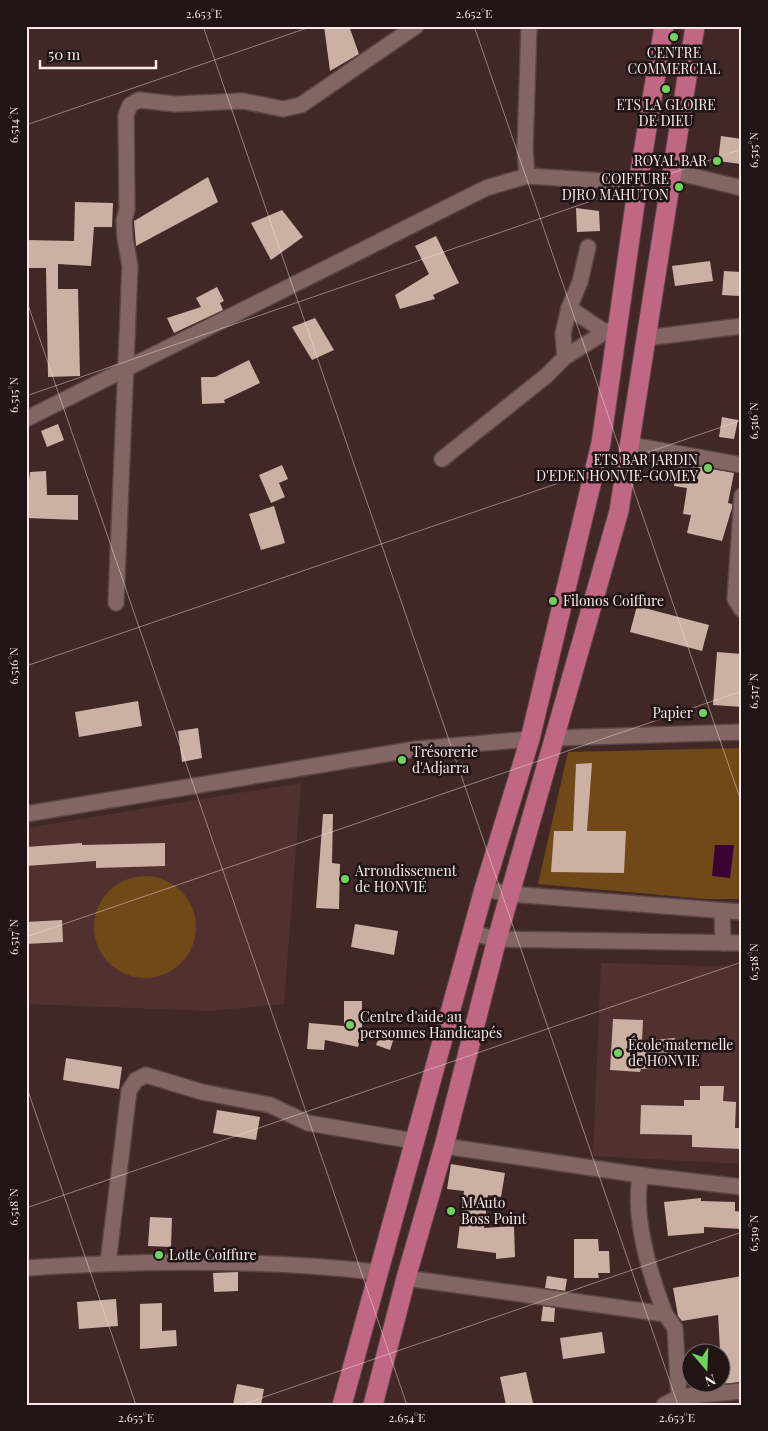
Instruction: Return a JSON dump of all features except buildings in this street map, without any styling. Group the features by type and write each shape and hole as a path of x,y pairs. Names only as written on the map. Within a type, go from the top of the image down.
{"main road":[{"path":"342,1405 376,1272 484,889 530,739 601,443 611,330 664,26"},
{"path":"373,1405 406,1278 444,1146 496,939 611,548 631,445 671,171 695,26"}],"street":[{"path":"116,603 124,372 130,266 124,221 127,209 126,115 130,105 139,100 175,104 243,101 283,109 301,105 416,26"},
{"path":"527,176 525,149 529,26"},
{"path":"671,171 742,188"},
{"path":"26,419 124,372 486,188 527,176 638,183"},
{"path":"565,356 563,334 568,308 580,282 588,247"},
{"path":"568,308 611,330"},
{"path":"646,338 742,326"},
{"path":"442,459 546,376 565,356 611,330"},
{"path":"631,445 742,465"},
{"path":"742,496 735,599 742,610"},
{"path":"555,738 742,732"},
{"path":"26,814 416,749 530,739"},
{"path":"484,889 510,894 722,912 742,912"},
{"path":"722,912 723,943"},
{"path":"472,933 496,939 742,943"},
{"path":"108,1263 130,1091 136,1080 146,1075 202,1092 270,1105 308,1123 414,1141"},
{"path":"444,1146 641,1175 742,1187"},
{"path":"641,1175 637,1188 649,1267 665,1314 675,1328 688,1399"},
{"path":"26,1268 108,1263 196,1262 376,1272"},
{"path":"406,1278 665,1314"},
{"path":"664,1405 688,1399 742,1391"}],"shaded area":[{"path":"742,748 742,899 705,899 538,884 568,752"},
{"path":"301,783 284,1004 210,1011 26,1004 26,828"},
{"path":"715,845 734,845 730,878 712,876"},
{"path":"145,876 165,880 181,891 192,907 196,927 192,947 181,963 165,974 145,978 125,974 109,963 98,947 94,927 98,907 109,891 125,880"},
{"path":"601,963 742,967 742,1164 593,1156"}],"place":[{"name":"CENTRE COMMERCIAL","path":"674,37"},
{"name":"ETS LA GLOIRE DE DIEU","path":"666,89"},
{"name":"ROYAL BAR","path":"717,161"},
{"name":"COIFFURE DJRO MAHUTON","path":"679,187"},
{"name":"ETS BAR JARDIN D'EDEN HONVIE-GOMEY","path":"708,468"},
{"name":"Filonos Coiffure","path":"553,601"},
{"name":"Papier","path":"703,713"},
{"name":"Trésorerie d'Adjarra","path":"402,760"},
{"name":"Arrondissement de HONVIÉ","path":"345,879"},
{"name":"Centre d'aide au personnes Handicapés","path":"350,1025"},
{"name":"École maternelle de HONVIE","path":"618,1053"},
{"name":"M Auto Boss Point","path":"451,1211"},
{"name":"Lotte Coiffure","path":"159,1255"}]}
